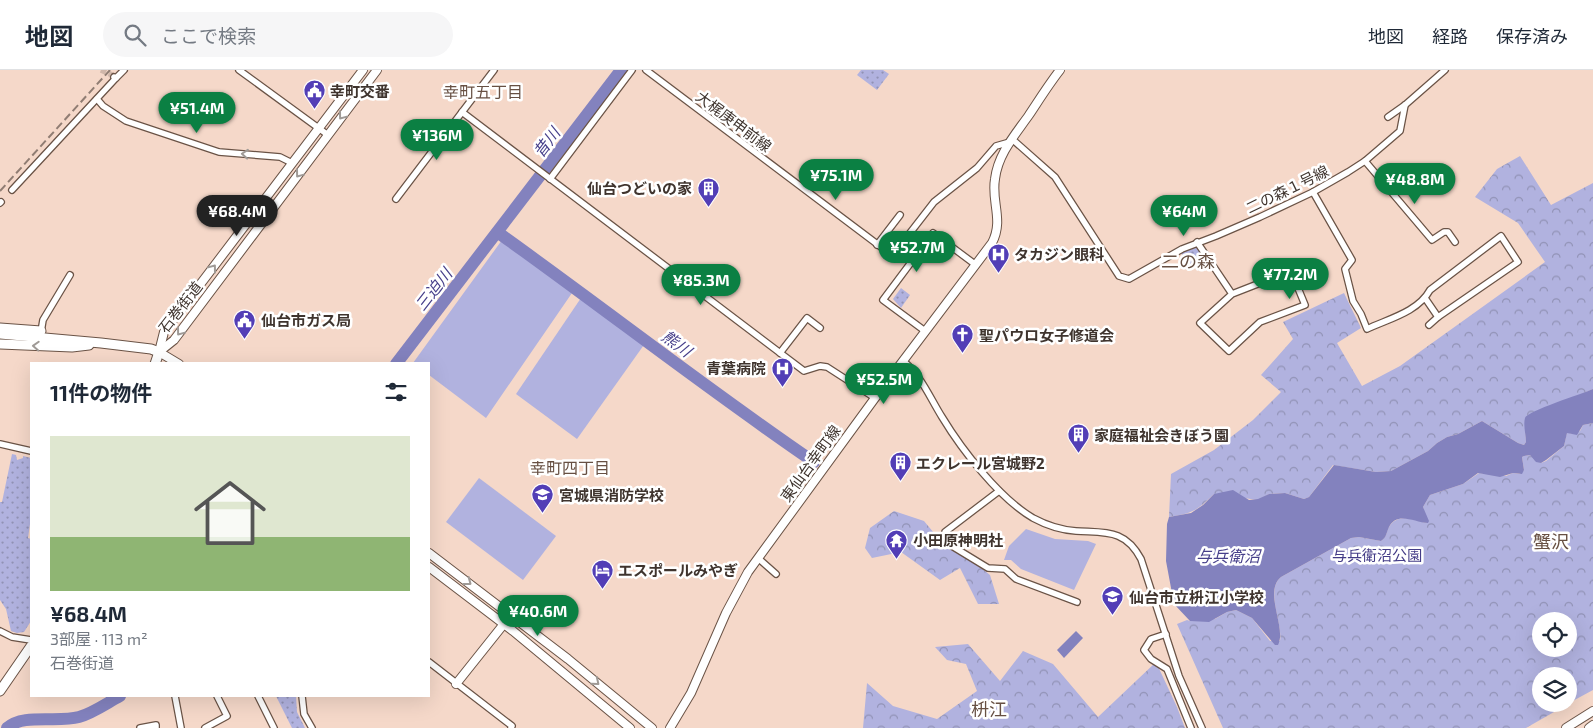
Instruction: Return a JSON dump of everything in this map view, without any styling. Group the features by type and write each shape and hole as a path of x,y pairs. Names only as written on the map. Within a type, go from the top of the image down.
{"main road":[{"path":"0,328 151,348 160,352 156,362"},
{"path":"0,334 41,334"},
{"path":"0,344 72,347 102,343"},
{"path":"0,691 30,647"}],"street":[{"path":"12,190 115,77 124,70"},
{"path":"239,70 328,135"},
{"name":"石巻街道","path":"160,352 164,332 362,70"},
{"name":"石巻街道","path":"160,352 174,340 377,70"},
{"path":"396,199 494,70"},
{"path":"548,177 632,70"},
{"name":"大梶庚申前線","path":"646,70 888,253 896,251 934,202 977,168 996,146 1011,140"},
{"name":"東仙台幸町線","path":"670,728 691,693 737,592 758,558 875,398 976,265 997,234 998,224 994,182 997,167 1011,140 1060,70"},
{"path":"1388,117 1405,105 1445,70"},
{"path":"97,98 103,106 126,122 219,152 280,157 292,163"},
{"name":"二の森１号線","path":"1011,140 1055,177 1119,276 1129,279 1182,249 1216,236 1313,192 1365,161 1400,131 1405,105"},
{"path":"462,112 804,371 820,366 827,367 875,398"},
{"path":"1365,161 1432,240 1444,232 1448,232 1455,242"},
{"path":"1313,192 1352,260 1345,269 1347,283 1353,301 1367,329 1396,317 1425,298 1430,290 1501,236 1518,262"},
{"path":"878,245 900,215"},
{"path":"925,331 883,300 922,248 934,233 976,265"},
{"path":"1197,242 1232,294"},
{"path":"1430,325 1438,317 1526,257"},
{"path":"1291,270 1304,305 1260,322 1229,351 1200,323 1232,294 1291,270"},
{"path":"41,334 43,320 70,274"},
{"path":"1425,298 1438,317"},
{"path":"780,353 807,318 820,328"},
{"path":"160,352 176,362"},
{"path":"903,361 915,372 953,435 1012,504 1053,528 1109,532 1122,536 1131,544 1141,558 1179,676 1202,728"},
{"path":"0,444 30,451"},
{"path":"999,491 945,532 947,543 988,568 1005,569 1016,578 1076,602"},
{"path":"430,554 568,659 652,728"},
{"path":"758,558 776,574"},
{"path":"430,569 504,624 630,728"},
{"path":"456,684 511,615"},
{"path":"0,631 12,637 30,640"},
{"path":"1166,634 1151,639 1144,650 1151,659 1166,669 1191,728"},
{"path":"430,663 512,727"},
{"path":"175,697 181,728"},
{"path":"205,728 227,716 218,697"},
{"path":"258,697 274,728"},
{"path":"302,697 304,714 312,728"},
{"path":"1566,728 1593,711"},
{"path":"140,728 156,725 156,728"},
{"path":"1589,728 1593,725"}],"green space":[{"path":"861,70 883,70 889,74 877,90 857,75"},
{"path":"1520,156 1551,205 1593,183 1593,389 1525,420 1526,442 1524,445 1482,421 1458,434 1447,437 1428,451 1391,471 1376,472 1333,465 1309,497 1304,499 1285,493 1269,494 1258,500 1214,494 1194,510 1169,517 1171,474 1214,450 1253,420 1281,392 1261,375 1293,339 1283,322 1344,293 1361,328 1337,343 1362,386 1400,366 1545,262 1518,223 1475,197 1497,169"},
{"path":"502,240 572,293 486,418 430,376 430,362 414,362"},
{"path":"1198,247 1205,261 1193,269 1181,253"},
{"path":"901,288 910,295 901,308 893,299"},
{"path":"583,295 646,342 577,439 516,394"},
{"name":"与兵衛沼公園","path":"1593,423 1593,690 1577,699 1577,667 1532,667 1532,712 1554,712 1526,728 1223,728 1177,624 1187,620 1215,619 1227,612 1236,610 1252,618 1270,641 1280,641 1274,598 1276,583 1281,577 1351,538 1359,537 1381,541 1393,522 1402,518 1427,523 1423,507 1430,495 1463,484 1479,473 1506,476 1513,473 1520,474 1524,470 1522,457 1530,455 1541,463 1546,461 1564,446 1567,432 1572,434 1580,431 1583,425"},
{"path":"12,454 16,455 17,460 23,458 23,456 30,458 30,524 28,538 30,539 30,623 24,632 17,633 11,631 6,609 0,600 0,502 2,502"},
{"path":"479,478 556,536 523,580 446,522"},
{"path":"894,511 924,521 944,545 973,561 990,575 999,604 978,604 960,568 940,580 901,552 872,558 865,548 870,528"},
{"path":"1026,529 1055,539 1088,541 1096,544 1074,590 1021,569 1011,560 1004,560 1009,546"},
{"path":"968,644 1000,681 1023,651 1053,664 1098,717 1156,662 1185,728 863,728 867,683 893,706 937,719 977,691 966,664 947,660 935,647"},
{"path":"276,697 296,697 297,712 305,728 292,728"}],"water":[{"name":"与兵衛沼","path":"1593,389 1593,423 1583,425 1577,435 1567,433 1564,446 1546,460 1541,463 1536,462 1530,455 1522,457 1524,470 1522,474 1513,473 1500,477 1478,473 1463,484 1430,495 1423,507 1429,521 1428,523 1401,518 1396,519 1392,522 1381,541 1359,537 1351,538 1281,577 1276,584 1274,592 1280,629 1278,645 1275,645 1252,618 1236,610 1227,612 1209,622 1190,621 1174,604 1166,561 1167,524 1169,517 1191,513 1214,494 1233,490 1249,500 1258,499 1269,494 1285,493 1304,499 1309,497 1334,465 1376,472 1391,471 1428,451 1447,437 1458,434 1482,421 1524,445 1526,442 1524,421 1528,415"},
{"path":"1076,631 1083,638 1064,658 1057,650"}],"waterway":[{"name":"昔川","path":"398,362 621,70"},
{"name":"熊川","path":"496,234 500,234 814,462"},
{"path":"7,728 14,723 22,721 79,717 118,697"}],"tunnel":[{"path":"101,70 114,76"}],"railway":[{"path":"0,191 110,70"}],"place":[{"name":"幸町交番","path":"314,110"},
{"name":"仙台つどいの家","path":"708,207"},
{"name":"タカジン眼科","path":"998,273"},
{"name":"仙台市ガス局","path":"245,339"},
{"name":"聖パウロ女子修道会","path":"963,354"},
{"name":"青葉病院","path":"782,387"},
{"name":"家庭福祉会きぼう園","path":"1078,454"},
{"name":"エクレール宮城野2","path":"900,482"},
{"name":"宮城県消防学校","path":"543,514"},
{"name":"小田原神明社","path":"897,559"},
{"name":"エスポールみやぎ","path":"602,589"},
{"name":"仙台市立枡江小学校","path":"1113,616"}],"district":[{"name":"幸町五丁目","path":"483,91"},
{"name":"二の森","path":"1188,261"},
{"name":"幸町四丁目","path":"570,467"},
{"name":"蟹沢","path":"1551,541"},
{"name":"枡江","path":"989,709"}],"water label":[{"name":"三迫川","path":"433,289"}]}
